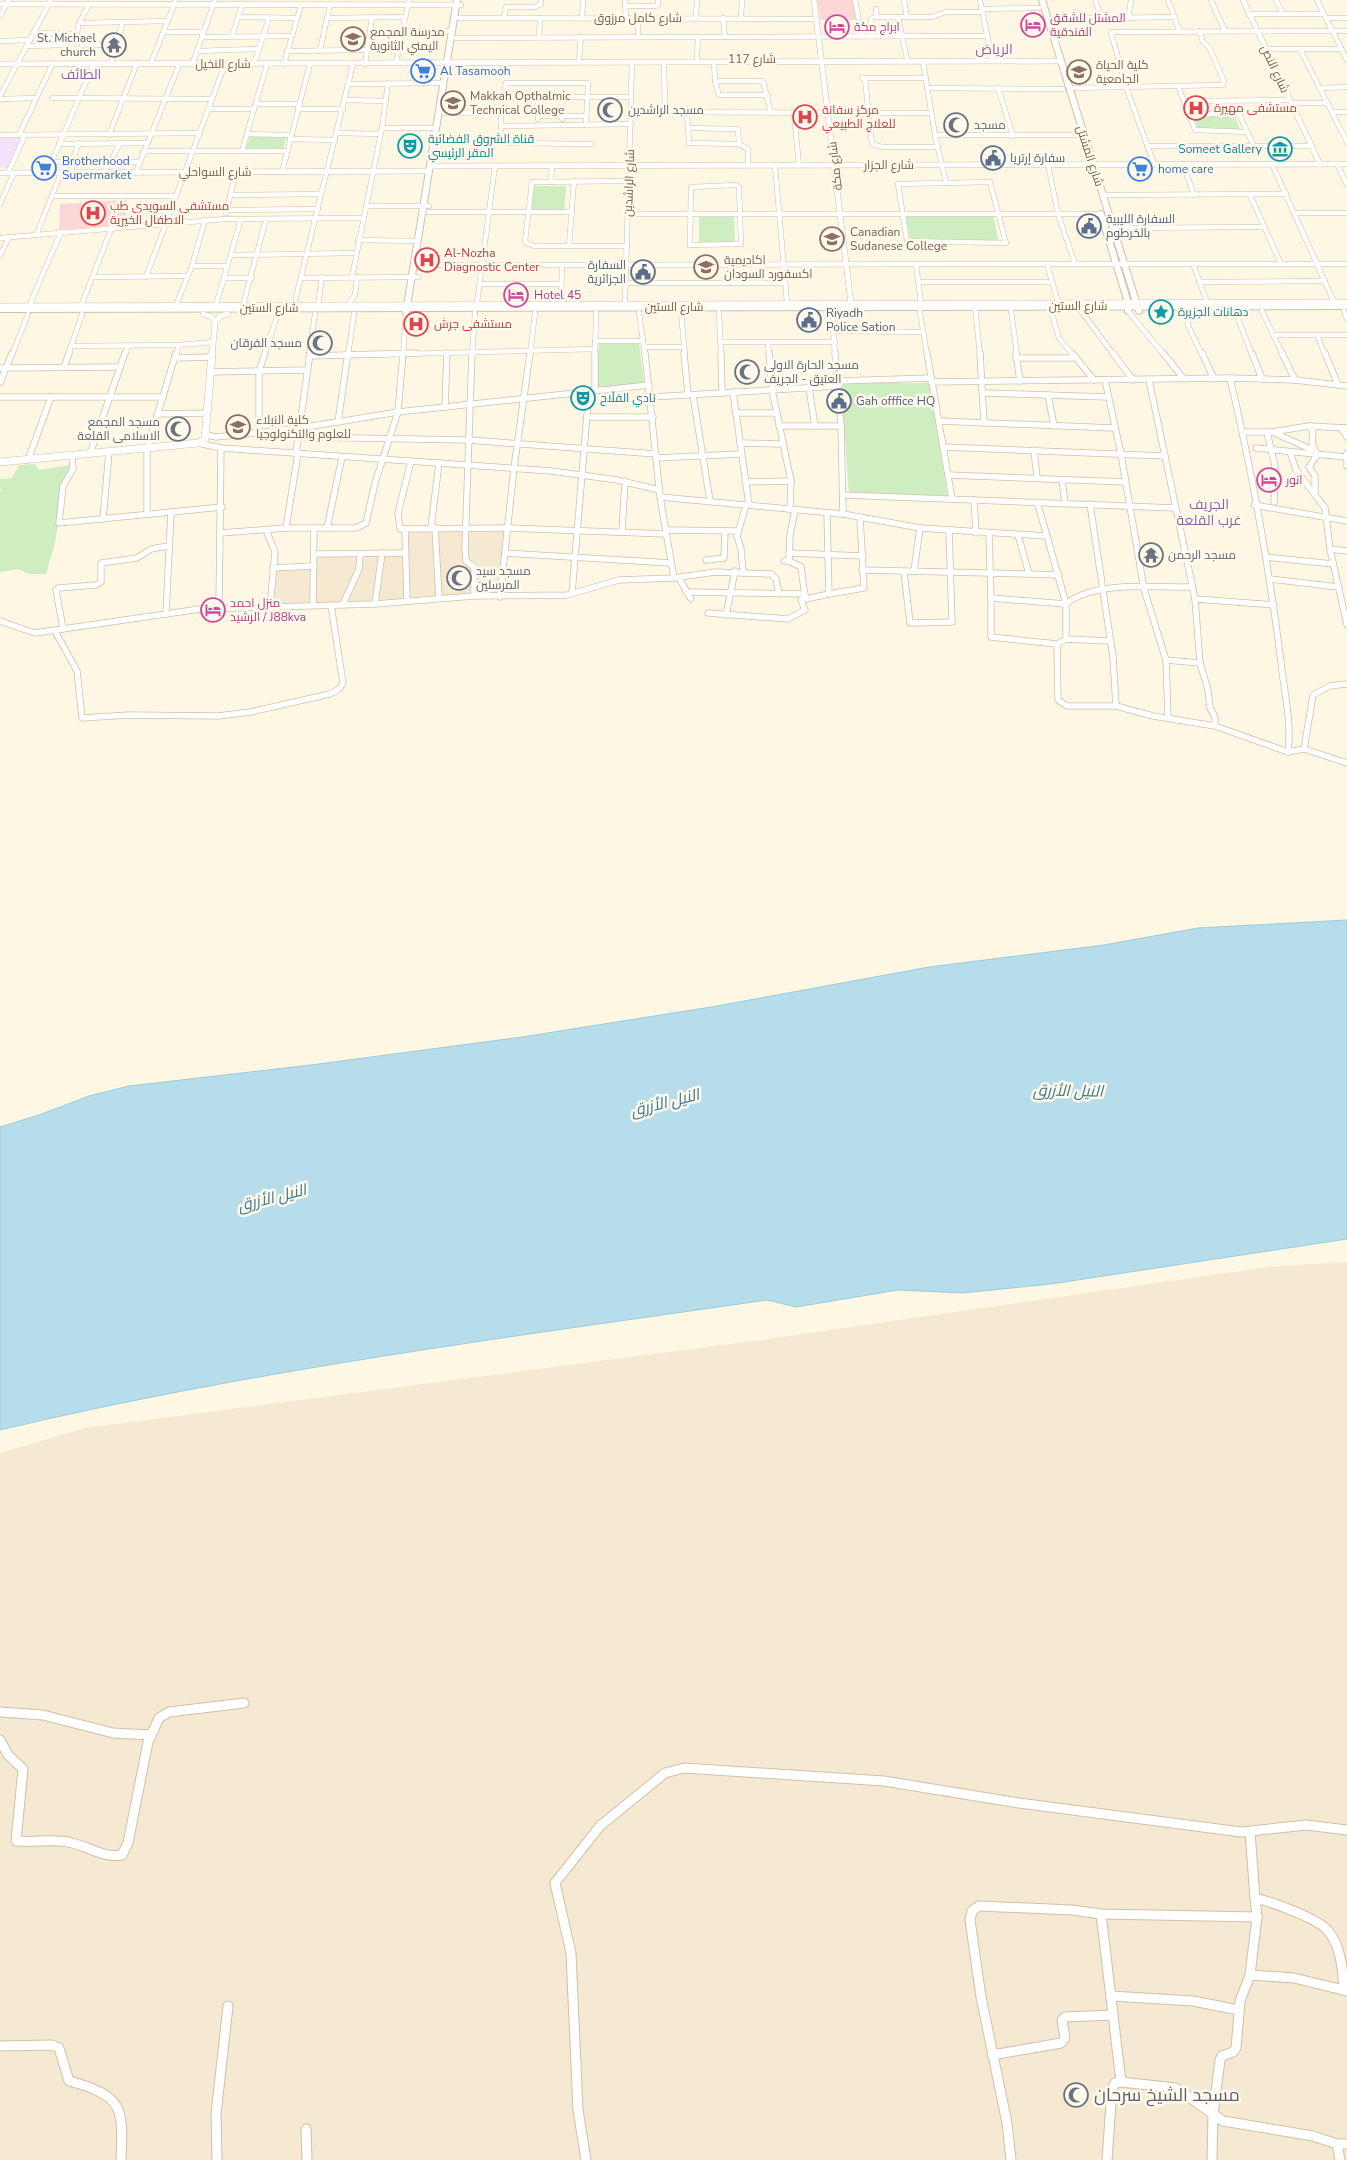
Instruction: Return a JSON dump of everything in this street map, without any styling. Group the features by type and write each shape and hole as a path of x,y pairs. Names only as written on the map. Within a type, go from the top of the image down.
{"main road":[{"name":"شارع المشتل","path":"1037,0 1090,164 1101,214 1128,306"},
{"name":"شارع المشتل","path":"1042,0 1057,60"},
{"path":"432,169 444,113 444,83 448,61 456,38 459,3"},
{"path":"410,308 427,208 436,128 444,94 452,31 459,3"},
{"name":"شارع المشتل","path":"1067,88 1077,135 1102,195 1137,307"},
{"path":"417,265 418,241 427,208"},
{"name":"شارع الستين","path":"0,308 267,306 410,308 511,306 624,308 724,305 976,309 1128,306 1185,311 1235,311 1261,306"},
{"name":"شارع الستين","path":"992,309 1011,311 1081,311 1128,306"},
{"name":"شارع الستين","path":"0,314 354,314 410,308 475,313 596,313 624,308 639,313 832,312 851,307 920,312 976,309"},
{"name":"شارع الستين","path":"1137,307 1346,307"}],"street":[{"path":"157,4 167,0"},
{"path":"504,18 508,6 517,0"},
{"path":"508,6 535,7 541,4 541,0"},
{"path":"582,18 583,0"},
{"path":"625,0 626,18"},
{"path":"626,6 655,6 658,5 658,0"},
{"path":"696,18 697,0"},
{"path":"741,18 742,0"},
{"name":"شارع مكة","path":"814,0 851,307"},
{"path":"855,0 862,36"},
{"path":"904,0 907,17"},
{"path":"980,0 992,59"},
{"path":"1095,0 1102,18"},
{"path":"1131,0 1132,11 1129,14 1132,18"},
{"path":"1168,0 1180,32"},
{"path":"1211,0 1224,31"},
{"name":"شارع النص","path":"1242,0 1320,164"},
{"path":"1276,0 1283,14"},
{"path":"1317,0 1347,60"},
{"path":"0,16 7,2"},
{"path":"0,4 7,2 50,2 89,5 136,2 157,4 215,2 242,5 276,2 330,5 459,3"},
{"path":"36,98 0,98 50,2"},
{"path":"151,63 175,2"},
{"path":"192,64 215,2"},
{"path":"284,64 297,18 299,3"},
{"path":"75,42 79,23 89,5"},
{"path":"232,36 242,5"},
{"path":"320,50 330,5"},
{"path":"396,62 407,5"},
{"path":"873,36 871,19 877,17 934,17 946,12 1039,8"},
{"path":"876,9 877,17"},
{"path":"1249,14 1347,18"},
{"path":"238,17 297,18"},
{"path":"898,17 904,36 907,59"},
{"path":"1048,19 1174,17"},
{"path":"254,64 268,18"},
{"path":"327,18 405,18"},
{"path":"365,64 372,18"},
{"name":"شارع كامل مرزوق","path":"459,18 817,18"},
{"path":"539,37 540,18"},
{"path":"638,18 638,37"},
{"path":"723,18 724,37"},
{"path":"79,23 168,21"},
{"path":"111,63 123,22"},
{"path":"402,31 452,31"},
{"path":"927,88 1067,88 1224,84 1209,47 1203,42 1199,31"},
{"path":"1154,164 1126,87 1111,32 1347,31"},
{"path":"164,32 232,36 292,36"},
{"path":"34,33 76,34"},
{"path":"456,38 988,36"},
{"path":"579,60 581,37"},
{"path":"697,59 698,37"},
{"path":"0,41 30,40"},
{"path":"27,46 67,45"},
{"path":"82,45 117,46"},
{"path":"1266,49 1341,49"},
{"path":"1300,49 1347,142"},
{"path":"197,51 258,50"},
{"path":"287,51 367,50"},
{"name":"شارع 117","path":"448,61 632,62 697,59 924,62 992,59 1040,60"},
{"name":"شارع 117","path":"448,61 1057,60"},
{"name":"شارع النخيل","path":"0,64 365,64 448,61"},
{"name":"شارع الراشدين","path":"624,308 630,181 632,62"},
{"path":"664,62 665,112"},
{"path":"714,62 715,82 719,95 768,95"},
{"path":"924,62 931,113 946,183"},
{"path":"19,134 53,63"},
{"path":"47,173 50,162 65,135 94,63"},
{"path":"109,135 137,63"},
{"path":"146,277 225,64"},
{"path":"242,151 267,64"},
{"path":"282,172 310,64"},
{"path":"294,305 353,64"},
{"path":"136,172 178,65"},
{"path":"926,78 862,78 865,79 872,144 876,146 938,147"},
{"path":"715,82 763,81 771,113"},
{"path":"348,305 355,295 355,253 382,128 388,83"},
{"path":"349,84 444,83"},
{"path":"586,124 588,83 506,83 501,112 501,143 592,144"},
{"path":"1178,86 1197,131 1247,132"},
{"path":"1321,88 1347,87"},
{"path":"998,88 1013,136"},
{"path":"503,97 631,98"},
{"path":"52,98 212,99"},
{"path":"537,125 542,98"},
{"path":"561,98 562,125"},
{"path":"345,100 386,101"},
{"path":"1184,101 1328,103"},
{"path":"255,104 300,104"},
{"path":"209,109 254,109"},
{"path":"298,109 343,109"},
{"path":"444,113 501,112"},
{"path":"631,112 931,113"},
{"path":"687,112 688,141 692,144 740,144 748,149 748,166"},
{"path":"1332,112 1347,112"},
{"path":"794,113 799,165"},
{"path":"1189,114 1240,114 1254,146"},
{"path":"538,116 586,116"},
{"path":"501,126 631,124"},
{"path":"382,128 436,128"},
{"path":"688,128 738,129 740,144"},
{"path":"0,134 115,135 200,133"},
{"path":"337,133 380,134"},
{"path":"247,134 335,140"},
{"path":"0,204 25,135"},
{"path":"87,143 90,135"},
{"path":"111,144 115,135"},
{"path":"935,135 1077,135"},
{"path":"72,172 72,162 79,143"},
{"path":"59,144 146,143"},
{"path":"104,172 117,153 120,144"},
{"path":"1147,146 1312,146"},
{"path":"143,151 287,151"},
{"path":"50,162 140,162"},
{"name":"شارع الجزار","path":"432,169 496,166 815,165 834,162 943,165 1347,164"},
{"path":"1182,164 1194,195"},
{"path":"1272,164 1334,302"},
{"path":"1337,164 1347,185"},
{"path":"775,165 787,303"},
{"path":"1048,165 1058,214 1075,264"},
{"path":"477,303 496,166"},
{"path":"551,182 552,166"},
{"name":"شارع السواحلي","path":"0,173 372,172 432,169"},
{"path":"225,219 236,172"},
{"path":"37,233 61,173"},
{"path":"627,246 534,246 527,243 528,212 532,182 630,181"},
{"path":"569,246 574,182"},
{"path":"990,182 1006,243 909,242 904,213 898,184 990,182"},
{"path":"732,185 739,187 741,244 690,245 690,214 690,187 732,185"},
{"path":"230,195 321,194"},
{"path":"1102,195 1286,194"},
{"path":"1250,195 1281,264"},
{"path":"52,196 176,196"},
{"path":"366,206 489,212 572,212"},
{"path":"226,210 318,209"},
{"path":"1295,213 1347,213"},
{"path":"628,214 1101,214"},
{"path":"0,238 37,233 205,220 363,218"},
{"path":"216,305 241,219"},
{"path":"242,305 252,278 266,219"},
{"path":"176,305 192,266 205,220"},
{"path":"1113,228 1264,227"},
{"path":"81,306 112,228"},
{"path":"29,306 61,232"},
{"path":"0,256 9,237"},
{"path":"358,240 418,241"},
{"path":"231,255 355,253"},
{"path":"916,264 921,303"},
{"path":"1047,264 1058,302"},
{"path":"1193,264 1207,302"},
{"path":"417,265 1347,264"},
{"path":"560,303 562,265"},
{"path":"730,265 730,283"},
{"path":"192,266 227,266"},
{"path":"94,277 187,276"},
{"path":"318,305 322,277"},
{"path":"301,278 415,277"},
{"path":"224,278 252,278"},
{"path":"1199,282 1325,281"},
{"path":"918,282 1052,282"},
{"path":"626,283 785,283"},
{"path":"480,284 560,284"},
{"path":"724,305 787,303 851,307 921,303 1058,302 1128,306 1184,379"},
{"path":"1137,307 1207,302 1261,306 1334,302 1346,307 1347,319"},
{"path":"0,308 29,306 176,305 348,305 410,308 477,303 511,306 560,303 624,308"},
{"path":"1261,306 1295,380"},
{"path":"220,533 286,528 356,528 366,523 375,483 398,412 402,355 410,308"},
{"path":"976,309 984,393 984,423"},
{"path":"1011,311 1020,381"},
{"path":"1051,311 1059,338 1094,380"},
{"path":"1081,311 1133,380"},
{"path":"1185,311 1190,327 1214,379"},
{"path":"1235,311 1262,379"},
{"path":"681,312 683,346 690,395 710,502"},
{"path":"719,312 722,393"},
{"path":"832,312 841,426 843,514"},
{"path":"920,312 952,499"},
{"path":"474,596 474,567 466,561 465,555 468,440 475,313"},
{"path":"500,597 514,468 526,398 535,313"},
{"path":"572,593 587,417 592,391 596,313"},
{"path":"639,313 651,397 659,494 671,563 676,578 691,599"},
{"path":"0,383 28,314"},
{"path":"64,367 82,314"},
{"path":"204,314 212,317 214,323 206,413 207,435"},
{"path":"214,323 220,316 228,314"},
{"path":"259,433 259,371 278,314"},
{"path":"286,528 315,314"},
{"path":"338,422 354,314"},
{"path":"832,331 922,332"},
{"path":"1274,335 1347,335"},
{"path":"1317,335 1338,385"},
{"path":"596,341 683,346"},
{"path":"71,346 179,345 213,342"},
{"path":"720,342 835,342"},
{"path":"768,342 772,390 791,481 792,509 789,553 786,561 801,567 805,596"},
{"path":"147,514 147,449 179,345"},
{"path":"90,454 128,346"},
{"path":"309,356 595,350"},
{"path":"445,407 448,353"},
{"path":"175,358 212,357"},
{"path":"1016,358 1076,358"},
{"path":"0,368 120,367"},
{"path":"210,372 307,370"},
{"path":"1230,378 1243,432 1254,505 1270,579 1291,731 1288,752"},
{"path":"651,397 809,388 838,383 931,380 983,382 1230,378 1295,380 1347,386"},
{"path":"1105,380 1121,454 1144,589 1154,624 1160,635 1166,660 1168,717"},
{"path":"1149,380 1195,600 1200,663 1208,690 1210,708 1215,717 1215,726"},
{"path":"207,435 216,437 259,433 398,412 649,385"},
{"path":"809,388 815,426"},
{"path":"733,392 748,505 738,531 737,540 741,549 743,573"},
{"path":"984,393 1108,396"},
{"path":"1048,395 1054,426"},
{"path":"0,397 163,397"},
{"path":"28,460 52,397"},
{"path":"158,414 206,413"},
{"path":"736,414 776,413"},
{"path":"587,417 653,417"},
{"path":"939,421 1114,428"},
{"path":"779,426 841,426"},
{"path":"1243,432 1270,432 1309,426 1347,428"},
{"path":"1309,426 1313,432 1312,443 1316,453 1309,467 1315,476 1315,495"},
{"path":"1341,428 1347,437"},
{"path":"1270,432 1278,479 1274,502"},
{"path":"1270,432 1316,453"},
{"path":"198,443 207,435"},
{"path":"299,436 468,440 656,456 742,454"},
{"path":"0,462 198,443 221,448 468,464 582,475 625,481 659,494 710,502 843,514 920,528 949,531 1047,536"},
{"path":"740,443 782,444"},
{"path":"943,447 1165,456"},
{"path":"218,608 222,508 221,448"},
{"path":"1256,448 1346,455 1347,466"},
{"path":"1034,450 1037,478"},
{"path":"104,519 108,452"},
{"path":"1290,452 1295,468 1325,508 1328,518 1330,549 1347,625"},
{"path":"72,455 73,469 63,486 57,522 63,524 147,514 222,508"},
{"path":"327,528 342,457"},
{"path":"411,461 398,513 398,527 405,529 433,527 577,531 738,531"},
{"path":"439,463 433,527 439,598"},
{"path":"948,475 1125,482"},
{"path":"1062,480 1065,503"},
{"path":"622,531 625,481"},
{"path":"745,482 791,481"},
{"path":"843,495 1175,508"},
{"path":"974,500 976,533"},
{"path":"1037,502 1066,604 1066,640"},
{"path":"1090,504 1109,641 1114,656 1112,685 1116,706"},
{"path":"1254,505 1347,521"},
{"path":"166,614 171,512"},
{"path":"827,513 828,594"},
{"path":"686,592 821,597 828,594 864,589 860,518"},
{"path":"313,605 314,528"},
{"path":"914,571 920,528"},
{"path":"405,529 407,601"},
{"path":"266,530 275,552 270,607"},
{"path":"706,560 724,558 726,531"},
{"path":"904,572 909,621 912,624 952,622 952,572 949,531"},
{"path":"989,534 992,598 991,636 1057,644 1066,640 1109,641"},
{"path":"1018,535 1029,574"},
{"path":"64,628 56,590 58,588 96,585 101,582 101,563 137,558 151,549 168,546"},
{"path":"1330,549 1347,551"},
{"path":"314,554 405,553"},
{"path":"505,553 671,563"},
{"path":"789,553 863,556"},
{"path":"343,604 359,569 360,554"},
{"path":"375,604 382,554"},
{"path":"1266,557 1333,564"},
{"path":"273,568 314,566"},
{"path":"862,570 1058,575"},
{"path":"726,614 732,594 735,571"},
{"path":"0,620 35,633 218,608 375,604 474,596 567,595 619,580 676,578 735,571 771,574 776,579 779,594"},
{"path":"1270,579 1338,587"},
{"path":"992,598 1066,604 1077,595 1102,589 1192,587"},
{"path":"708,613 788,619 805,610 800,601 805,596"},
{"path":"1195,600 1274,605"},
{"path":"55,631 76,666 82,718 129,715 218,716 250,712 330,694 339,689 343,682 331,605"},
{"path":"1057,644 1058,700 1067,706 1116,706 1143,716 1168,717 1215,726 1288,752 1304,749 1347,763"},
{"path":"1166,660 1200,663"},
{"path":"1304,749 1313,695 1330,686 1347,684"},
{"path":"0,1740 8,1755 23,1769 16,1842 66,1841 98,1854 118,1856 122,1855 128,1843 150,1735 158,1718 169,1712 244,1703"},
{"path":"0,1712 18,1712 57,1718 113,1735 150,1735"},
{"path":"586,2160 578,2110 571,1952 555,1883 600,1826 665,1773 684,1768 884,1782 1019,1803 1250,1832 1306,1825 1347,1830"},
{"path":"1212,2160 1213,2114 1220,2060 1222,2056 1236,2048 1239,2010 1250,1975 1257,1917 1250,1832"},
{"path":"1250,1975 1294,1978 1345,1990 1339,1959 1332,1936 1327,1929 1277,1903 1255,1898"},
{"path":"1011,2160 1007,2123 992,2055 970,1920 972,1911 979,1906 1072,1910 1101,1914 1257,1917"},
{"path":"1101,1914 1121,2082"},
{"path":"1111,1996 1193,2001 1239,2010"},
{"path":"217,2160 216,2114 228,2006"},
{"path":"992,2055 1062,2043 1065,2038 1062,2020 1065,2017 1113,2015"},
{"path":"0,2046 52,2045 59,2048 64,2070 69,2081 94,2089 119,2108 122,2115 121,2160"},
{"path":"1107,2160 1112,2089 1115,2083 1121,2082 1176,2088 1223,2121 1313,2136 1342,2144 1340,2160"},
{"path":"306,2129 307,2160"}],"shaded area":[{"path":"817,0 853,0 857,20 821,20"},
{"path":"0,138 22,138 8,168 0,167"},
{"name":"مستشفى السويدي طب الاطفال الخيرية","path":"126,200 126,224 59,230 60,204"},
{"path":"406,527 507,530 497,598 316,604 315,554 406,554"},
{"path":"313,566 314,605 271,606 273,568"},
{"path":"1347,1262 1347,2160 0,2160 0,1453 85,1428 753,1341 1268,1267"}],"green space":[{"path":"1194,117 1235,117 1240,129 1198,129"},
{"path":"250,136 287,136 283,149 246,149"},
{"path":"534,186 566,186 564,212 531,212"},
{"path":"905,214 993,215 999,242 911,242"},
{"path":"699,217 734,217 735,242 699,242"},
{"path":"599,343 639,343 644,383 596,388"},
{"path":"841,383 929,383 948,499 849,496"},
{"path":"35,464 39,470 70,465 54,547 46,574 29,574 18,569 0,572 0,491 3,490 0,489 0,479 12,478 19,465"}],"water":[{"name":"النيل الأزرق","path":"1347,920 1347,1239 1051,1284 963,1293 898,1290 796,1307 767,1300 382,1356 286,1372 95,1409 0,1430 0,1127 89,1096 129,1086 311,1065 522,1037 717,1006 929,967 1104,945 1198,928"}],"place":[{"name":"المشتل للشقق الفندقية","path":"1033,25"},
{"name":"ابراج مكة","path":"837,27"},
{"name":"مدرسة المجمع اليمني الثانوية","path":"353,39"},
{"name":"St. Michael church","path":"114,45"},
{"name":"Al Tasamooh","path":"423,71"},
{"name":"كلية الحياة الجامعية","path":"1079,72"},
{"name":"Makkah Opthalmic Technical College","path":"453,103"},
{"name":"مستشفى مهيرة","path":"1196,108"},
{"name":"مسجد الراشدين","path":"610,110"},
{"name":"مركز سفانة للعلاج الطبيعي","path":"805,117"},
{"name":"مسجد","path":"956,125"},
{"name":"قناة الشروق الفضائية المقر الرئيسي","path":"410,146"},
{"name":"Someet Gallery","path":"1280,149"},
{"name":"سفارة إرتريا","path":"993,158"},
{"name":"Brotherhood Supermarket","path":"44,168"},
{"name":"home care","path":"1140,169"},
{"name":"مستشفى السويدي طب الاطفال الخيرية","path":"93,213"},
{"name":"السفارة الليبية بالخرطوم","path":"1089,226"},
{"name":"Canadian Sudanese College","path":"832,239"},
{"name":"Al-Nozha Diagnostic Center","path":"427,260"},
{"name":"اكاديمية اكسفورد السودان","path":"706,267"},
{"name":"السفارة الجزائرية","path":"643,272"},
{"name":"Hotel 45","path":"516,295"},
{"name":"دهانات الجزيرة","path":"1161,312"},
{"name":"Riyadh Police Sation","path":"809,320"},
{"name":"مستشفى جرش","path":"416,324"},
{"name":"مسجد الفرقان","path":"320,343"},
{"name":"مسجد الحارة الاولى العتيق - الجريف","path":"747,372"},
{"name":"نادي الفلّاح","path":"583,398"},
{"name":"Gah offfice HQ","path":"839,401"},
{"name":"كلية النبلاء للعلوم والتكنولوجيا","path":"238,427"},
{"name":"مسجد المجمع الاسلامى القلعة","path":"178,429"},
{"name":"انور","path":"1269,480"},
{"name":"مسجد الرحمن","path":"1151,555"},
{"name":"مسجد سيد المرسلين","path":"459,578"},
{"name":"منزل احمد الرشيد / J88kva","path":"213,610"},
{"name":"مسجد الشيخ سرحان","path":"1076,2095"}],"district":[{"name":"الرياض","path":"994,49"},
{"name":"الطائف","path":"81,74"},
{"name":"الجريف غرب القلعة","path":"1209,512"}]}
